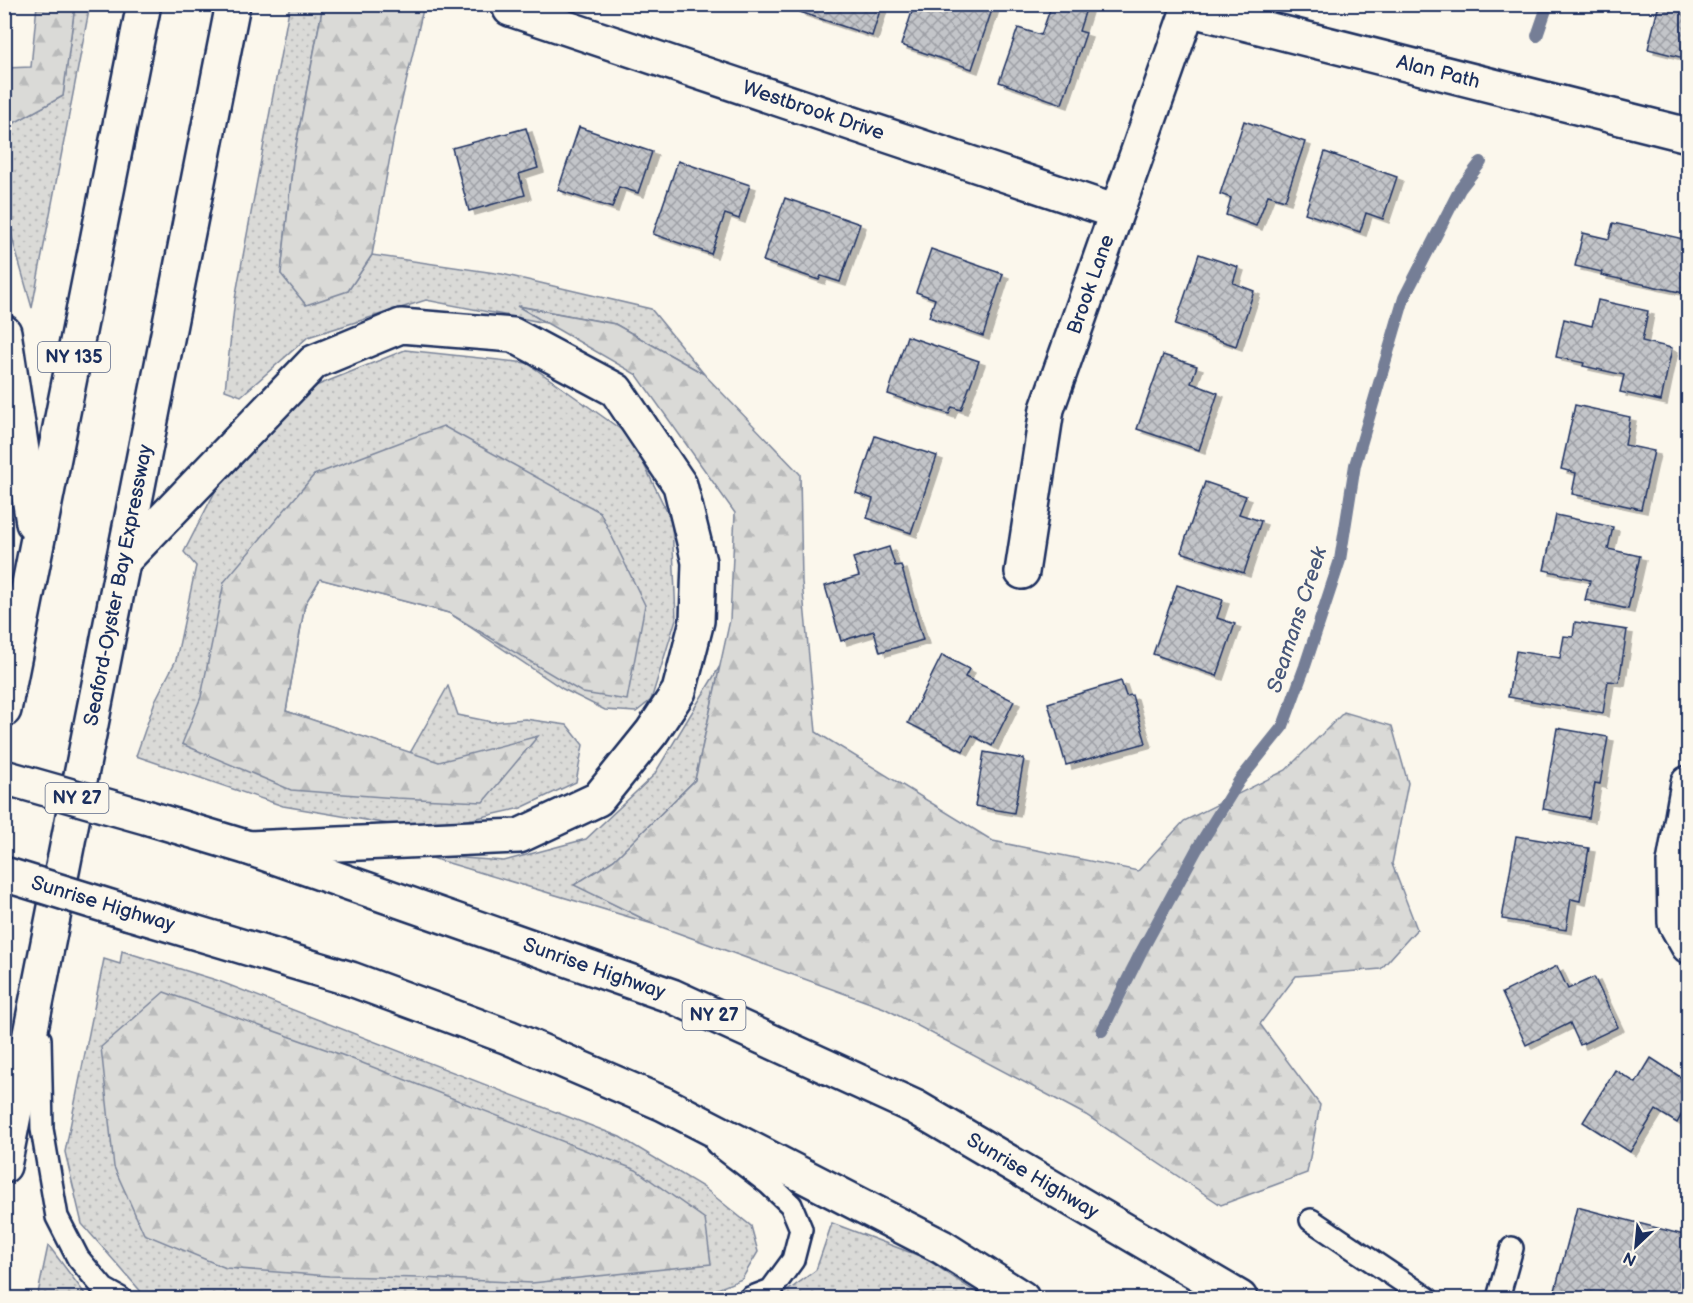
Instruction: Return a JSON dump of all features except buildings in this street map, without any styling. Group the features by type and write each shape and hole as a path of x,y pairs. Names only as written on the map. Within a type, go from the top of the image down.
{"main road":[{"name":"NY 135","path":"4,710 144,4"},
{"name":"Seaford-Oyster Bay Expressway","path":"4,1166 233,4"},
{"name":"Alan Path","path":"1189,7 1689,135"},
{"name":"Brook Lane","path":"1022,572 1047,409 1189,7"},
{"name":"Westbrook Drive","path":"510,9 1116,212"},
{"path":"123,561 314,362 401,326 513,334 616,390 680,485 699,562 697,621 678,691 652,732 598,799 519,836 249,848"},
{"path":"4,332 37,545"},
{"name":"Sunrise Highway","path":"4,777 249,848 672,996 915,1107 1240,1299"},
{"path":"1689,783 1674,863 1675,923 1689,946"},
{"name":"Sunrise Highway","path":"4,874 351,979 508,1037 664,1104 942,1247 1022,1299"}],"lane":[{"path":"39,991 42,1129 57,1216 78,1258 104,1289 120,1299"},
{"path":"664,1104 769,1184 790,1205 801,1229 793,1260 771,1290 750,1299"},
{"path":"1311,1220 1427,1299"},
{"path":"1498,1299 1512,1248"}],"green space":[{"path":"290,4 323,5 293,161 281,274 348,291 372,255 502,274 651,309 704,374 615,324 519,306 546,323 426,300 308,337 241,396 225,390 235,299"},
{"path":"37,5 75,5 63,96 5,128 5,68 31,67"},
{"path":"75,5 90,5 32,308 5,213 4,128 63,96"},
{"path":"323,5 424,5 395,130 372,255 348,291 306,305 281,274 293,161"},
{"path":"517,306 615,324 704,374 800,474 802,582 816,732 993,841 1138,871 1184,821 1286,770 1344,712 1392,726 1408,783 1392,864 1417,929 1381,969 1296,976 1260,1024 1320,1105 1307,1173 1221,1205 1086,1115 884,1008 656,925 574,885 614,860 695,780 730,620 735,513 637,375"},
{"path":"405,350 527,363 630,436 672,522 676,619 651,700 636,712 605,710 563,689 449,613 320,579 305,604 286,711 410,753 448,686 458,715 492,722 525,719 567,725 583,745 576,782 521,808 424,830 283,806 136,756 155,701 176,660 196,566 184,552 219,484 296,394"},
{"path":"443,426 600,512 645,605 627,700 583,693 449,613 320,579 305,604 286,711 439,762 538,736 483,802 291,790 182,744 201,697 224,582 314,475"},
{"path":"720,666 695,780 614,860 575,885 656,925 422,855 504,861 586,839 654,775"},
{"path":"122,951 216,980 620,1137 703,1187 751,1226 758,1252 742,1279 708,1293 608,1298 155,1298 144,1295 82,1224 65,1152 104,959 120,964"},
{"path":"164,992 342,1055 636,1170 705,1219 711,1264 532,1283 329,1276 226,1268 144,1234 114,1167 101,1047"},
{"path":"832,1223 925,1258 984,1298 778,1298 816,1270"},
{"path":"49,1246 88,1298 37,1298"}],"waterway":[{"name":"Seamans Creek","path":"1537,36 1548,4"},
{"name":"Seamans Creek","path":"1102,1031 1141,952 1197,849 1239,781 1283,726 1340,560 1355,465 1404,298 1460,189 1481,162"}]}
